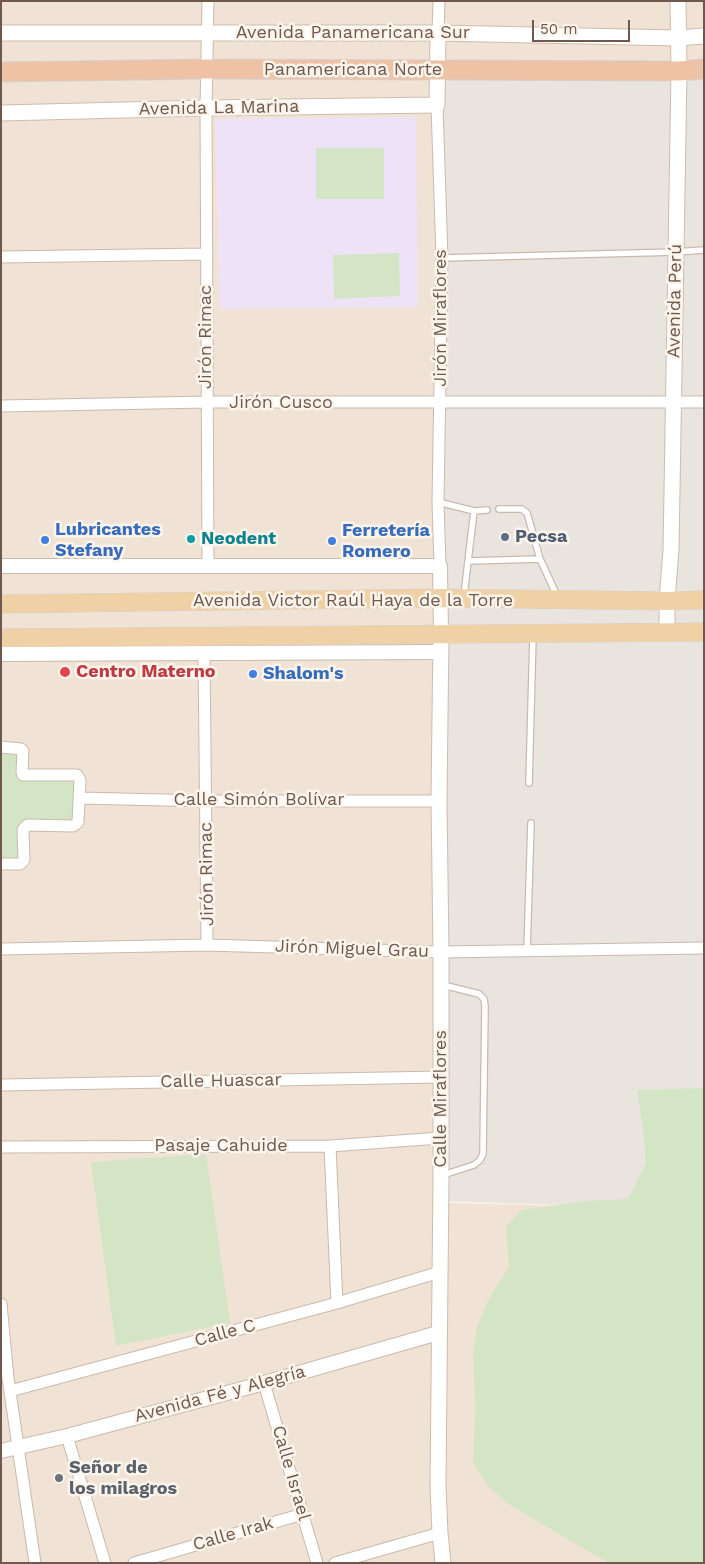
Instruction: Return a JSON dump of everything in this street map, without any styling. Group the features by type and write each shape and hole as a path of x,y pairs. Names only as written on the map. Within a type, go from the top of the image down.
{"highway":[{"name":"Panamericana Norte","path":"1,72 206,69 679,71 704,69"}],"main road":[{"name":"Avenida Perú","path":"667,632 674,403 679,71 677,38 678,1"},
{"name":"Avenida Panamericana Sur","path":"1,33 438,33 677,38 704,36"},
{"name":"Jirón Miraflores","path":"437,105 438,33"},
{"name":"Avenida La Marina","path":"1,113 437,105"},
{"name":"Avenida Victor Raúl Haya de la Torre","path":"1,604 439,598 704,600"},
{"name":"Avenida Victor Raúl Haya de la Torre","path":"1,638 441,643 533,633 704,632"},
{"name":"Calle Miraflores","path":"441,643 439,801 441,1176 438,1486 443,1563"}],"street":[{"name":"Jirón Rimac","path":"208,1 206,69 208,566"},
{"name":"Jirón Miraflores","path":"438,33 439,1"},
{"name":"Jirón Miraflores","path":"437,105 442,258 438,502 441,643"},
{"path":"1,257 206,254"},
{"name":"Jirón Cusco","path":"1,406 206,402 704,402"},
{"path":"1,566 440,566"},
{"path":"1,654 204,653 441,643"},
{"name":"Jirón Rimac","path":"204,653 207,945"},
{"path":"1,747 18,748 23,751 23,775 77,775 80,780 78,822 73,826 27,825 23,830 24,860 20,864 1,864"},
{"name":"Calle Simón Bolívar","path":"80,798 206,801 439,801"},
{"name":"Jirón Miguel Grau","path":"1,949 207,945 441,952 704,948"},
{"name":"Calle Huascar","path":"1,1085 440,1076"},
{"name":"Pasaje Cahuide","path":"1,1147 330,1146 440,1138"},
{"path":"330,1146 337,1303"},
{"name":"Calle C","path":"10,1391 337,1303 440,1272"},
{"path":"1,1304 5,1378 10,1391 35,1563"},
{"name":"Avenida Fé y Alegría","path":"1,1451 67,1436 264,1383 438,1333"},
{"name":"Calle Israel","path":"264,1383 317,1563"},
{"path":"67,1436 105,1563"},
{"name":"Calle Irak","path":"134,1563 303,1514"},
{"path":"335,1563 440,1533"}],"lane":[{"path":"442,258 704,250"},
{"path":"438,502 474,510 487,510"},
{"path":"499,509 522,509 527,513 540,559 558,600"},
{"path":"464,599 474,510"},
{"path":"468,561 540,559"},
{"path":"529,783 533,633"},
{"path":"527,951 531,823"},
{"path":"441,984 479,994 484,999 485,1006 483,1154 474,1165 441,1176"}],"shaded area":[{"path":"1,1 704,1 704,79 443,61 447,1203 650,1208 704,1563 1,1563"},
{"path":"443,61 704,79 704,1179 650,1208 447,1201"},
{"path":"416,117 418,307 220,309 215,119"}],"green space":[{"path":"316,148 384,148 384,199 316,199"},
{"path":"399,253 400,296 334,299 333,255"},
{"path":"1,753 17,753 19,780 75,780 75,821 21,822 19,859 1,859"},
{"path":"704,1088 704,1563 610,1563 507,1503 488,1486 473,1463 475,1408 473,1354 477,1327 488,1300 509,1267 506,1227 521,1210 588,1201 628,1199 646,1163 637,1090"},
{"path":"206,1154 230,1323 116,1346 91,1162"}],"place":[{"name":"Pecsa","path":"505,537"},
{"name":"Neodent","path":"191,539"},
{"name":"Lubricantes Stefany","path":"45,540"},
{"name":"Ferretería Romero","path":"332,541"},
{"name":"Centro Materno","path":"65,672"},
{"name":"Shalom's","path":"253,674"},
{"name":"Señor de los milagros","path":"59,1478"}]}
